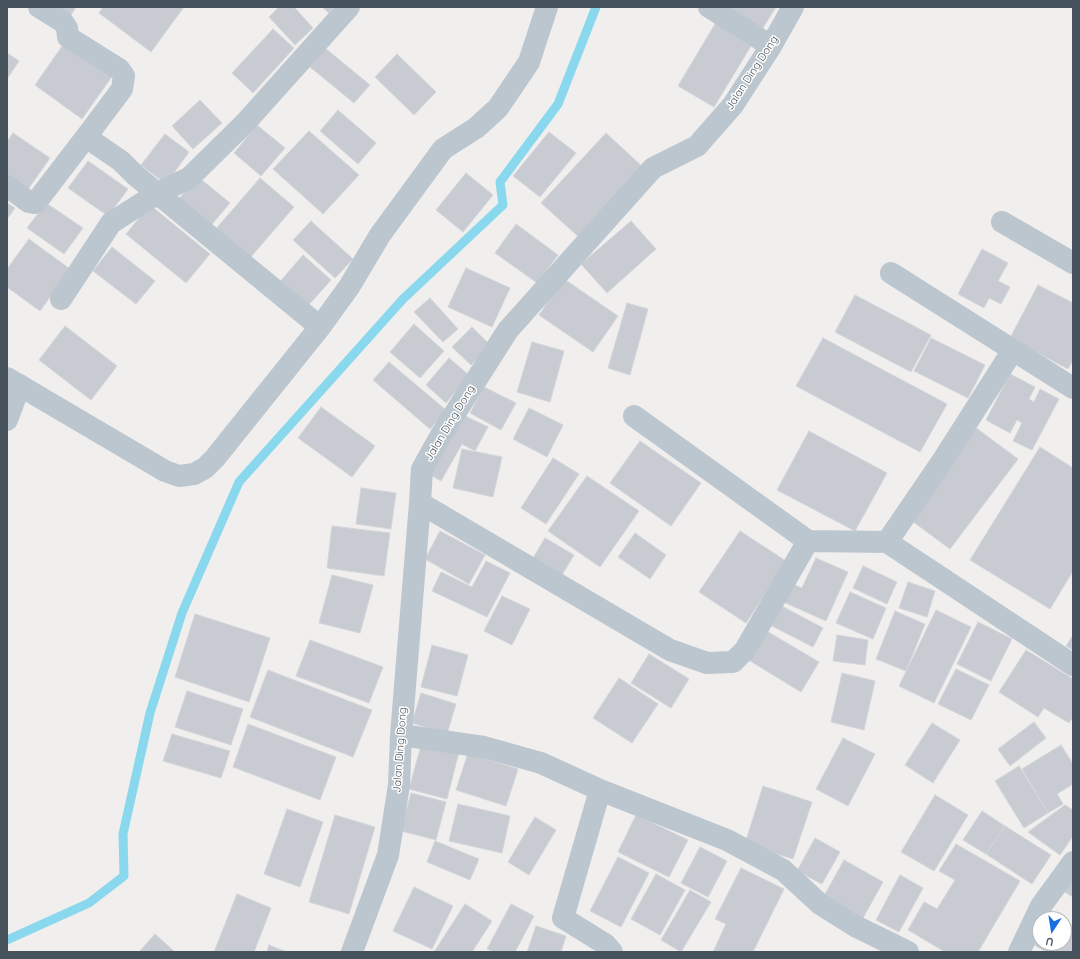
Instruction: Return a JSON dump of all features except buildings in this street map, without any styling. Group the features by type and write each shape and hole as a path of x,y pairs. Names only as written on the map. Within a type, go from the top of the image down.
{"street":[{"path":"7,186 29,202 34,203 37,201 122,88 124,76 119,69 68,37 67,28 63,22 39,7"},
{"path":"61,299 111,223 158,193 189,178 220,149 281,84 349,7"},
{"path":"7,420 13,382 165,471 179,476 194,474 205,468 215,458 320,327 349,287 380,234 443,148 476,128 498,108 529,62 547,7"},
{"path":"709,7 772,46"},
{"name":"Jalan Ding Dong","path":"352,952 388,855 399,785 401,735 422,469 441,435 508,330 652,168 697,146 733,105 772,46 793,7"},
{"path":"86,137 121,161 135,175 320,327"},
{"path":"1002,222 1073,263"},
{"path":"891,273 1073,388"},
{"path":"887,542 943,460 1013,350"},
{"path":"634,416 808,541 887,542 1073,665"},
{"path":"420,503 670,650 707,663 733,662 745,650 808,541"},
{"path":"401,735 484,747 541,762 600,790 727,840 783,870 820,904 855,926 908,952"},
{"path":"600,790 564,918 605,944 612,952"},
{"path":"1019,952 1041,906 1073,862"}],"waterway":[{"path":"7,940 89,903 124,876 123,834 150,713 182,613 239,482 403,299 503,205 500,182 558,104 596,7"}]}
